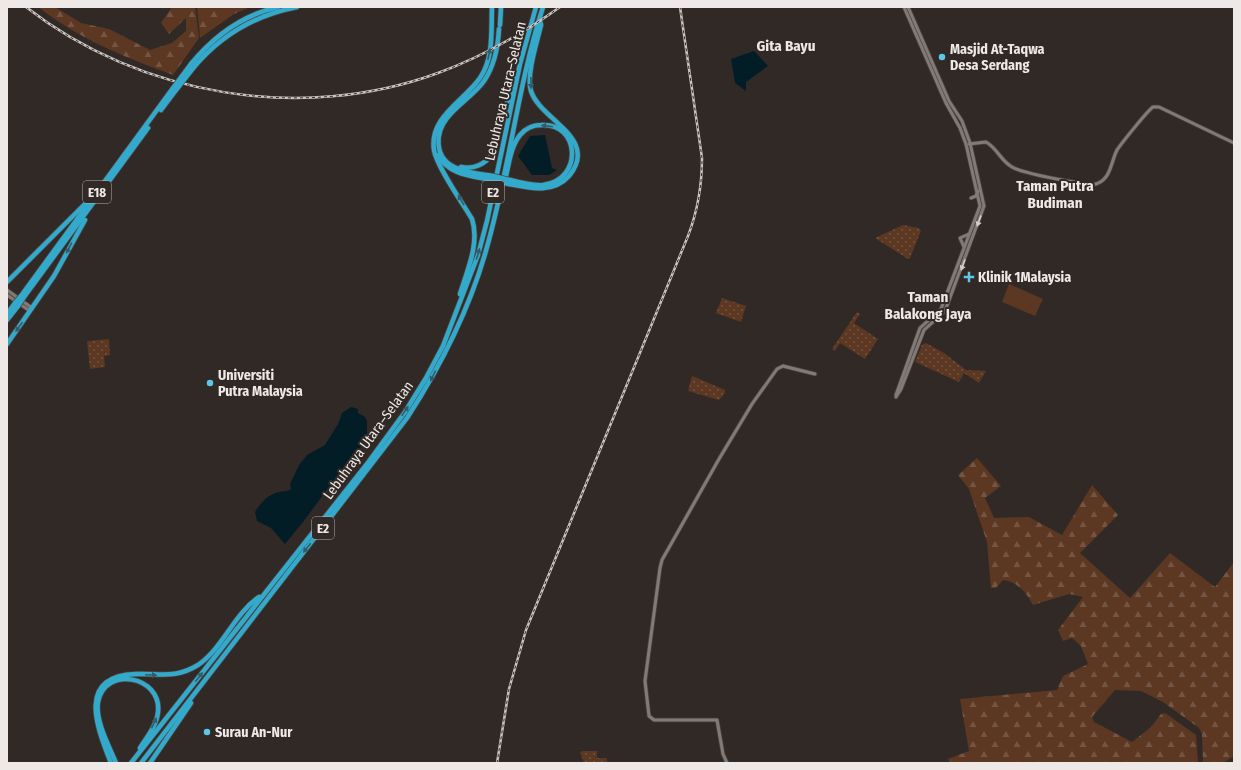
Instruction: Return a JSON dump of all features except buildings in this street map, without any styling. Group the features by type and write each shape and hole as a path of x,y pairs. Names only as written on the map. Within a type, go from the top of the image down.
{"highway":[{"name":"E18","path":"22,297 96,194 210,43 237,23 264,11 278,7"},
{"name":"E18","path":"192,65 213,46 240,26 266,15 297,7"},
{"path":"455,317 475,243 475,228 472,219 439,164 435,155 434,144 439,123 480,78 488,63 491,46 492,7"},
{"path":"501,7 498,46 492,66 487,76 469,97 448,117 439,132 438,147 443,157 450,164 461,170 541,189 554,186 568,176 575,166 576,152 572,139 564,128 540,105 531,90 530,80 541,25 540,17"},
{"name":"Lebuhraya Utara–Selatan","path":"131,763 366,464 405,412 438,354 455,317 478,255 487,221 520,64 536,7"},
{"name":"Lebuhraya Utara–Selatan","path":"141,763 408,418 430,382 463,316 485,255 495,216 518,103 543,7"},
{"path":"450,164 464,168 473,167 482,164 490,157 496,146 516,70 520,64"},
{"name":"E18","path":"7,320 22,297 104,191 174,89"},
{"path":"495,216 498,210 512,150 519,136 529,128 543,125 558,129 566,136 572,146 573,156 568,170 561,178 550,183 536,185 509,182"},
{"path":"434,144 440,158 448,167 460,173 492,178"},
{"path":"7,344 54,276 87,215 104,191"},
{"path":"7,282 9,278 96,194"},
{"name":"E18","path":"7,314 16,305"},
{"path":"111,763 95,716 95,700 101,687 111,680 122,676 137,674 170,676 184,673 200,664 254,600 263,595"},
{"path":"150,763 211,671"},
{"path":"116,763 99,712 98,702 102,694 113,682 131,678 141,682 154,692 158,703 158,712 155,722 136,757"}],"street":[{"path":"904,7 946,103 968,144 980,206 941,309 935,316 923,324 918,332 896,397 901,389 924,330 945,311 982,212 983,198 962,121 949,101 908,7"},
{"path":"968,144 982,141 989,144 1007,164 1014,168 1092,185 1100,182 1107,175 1117,150 1153,107 1158,107 1234,143"},
{"path":"971,198 976,196 978,191"},
{"path":"964,247 960,238 969,234"},
{"path":"7,290 31,310"},
{"path":"7,295 31,310"},
{"path":"727,763 723,754 717,720 654,720 649,716 645,681 661,564 719,458 752,404 777,369 783,366 815,374"}],"green space":[{"path":"38,7 55,7 81,23 109,29 150,50 172,43 186,31 186,18 169,34 161,23 172,7 195,7 199,38 173,75 120,54 86,38"},
{"path":"197,7 250,7 234,14 200,38"},
{"path":"903,225 919,228 921,231 910,258 908,259 875,238"},
{"path":"1009,284 1043,299 1035,316 1002,302"},
{"path":"722,298 746,306 741,322 716,313"},
{"path":"857,312 860,314 854,323 878,339 865,359 840,343 835,351 832,349"},
{"path":"109,339 110,355 104,356 105,367 90,369 87,341"},
{"path":"926,343 944,353 966,370 986,371 979,383 964,373 959,382 915,362 922,345"},
{"path":"692,376 725,390 725,393 719,400 688,391"},
{"path":"977,458 1001,486 985,498 994,518 1029,517 1062,535 1092,485 1118,515 1080,553 1130,598 1170,553 1215,587 1234,562 1234,756 1223,763 1203,763 1202,734 1199,728 1163,702 1141,691 1115,690 1092,717 1094,722 1132,742 1151,727 1161,714 1165,713 1196,735 1198,763 950,763 948,759 969,751 960,699 1057,690 1063,676 1088,664 1081,646 1072,638 1063,641 1058,630 1083,597 1069,594 1033,605 1025,592 1013,583 1003,580 996,588 991,588 987,542 969,489 958,475"},
{"path":"597,751 597,758 606,758 608,763 584,763 580,752"}],"water":[{"path":"754,51 768,66 746,82 746,91 735,83 731,59"},
{"path":"545,135 552,168 557,170 549,175 532,175 518,156 530,136"},
{"path":"351,407 358,409 358,413 365,417 367,421 367,434 364,444 352,456 285,544 271,528 257,521 255,512 271,495 291,489 290,484 299,465 307,455 325,445 338,424 342,413"}],"railway":[{"path":"26,7 71,37 119,62 171,80 224,92 278,98 332,96 386,88 438,73 470,60 501,44 560,7"},
{"path":"497,763 509,689 526,630 688,236 697,207 702,158 680,7"}],"place":[{"name":"Masjid At-Taqwa Desa Serdang","path":"942,57"},
{"name":"Klinik 1Malaysia","path":"969,277"},
{"name":"Universiti Putra Malaysia","path":"210,383"},
{"name":"Surau An-Nur","path":"207,732"}],"district":[{"name":"Gita Bayu","path":"786,46"},
{"name":"Taman Putra Budiman","path":"1055,194"},
{"name":"Taman Balakong Jaya","path":"928,306"}]}
